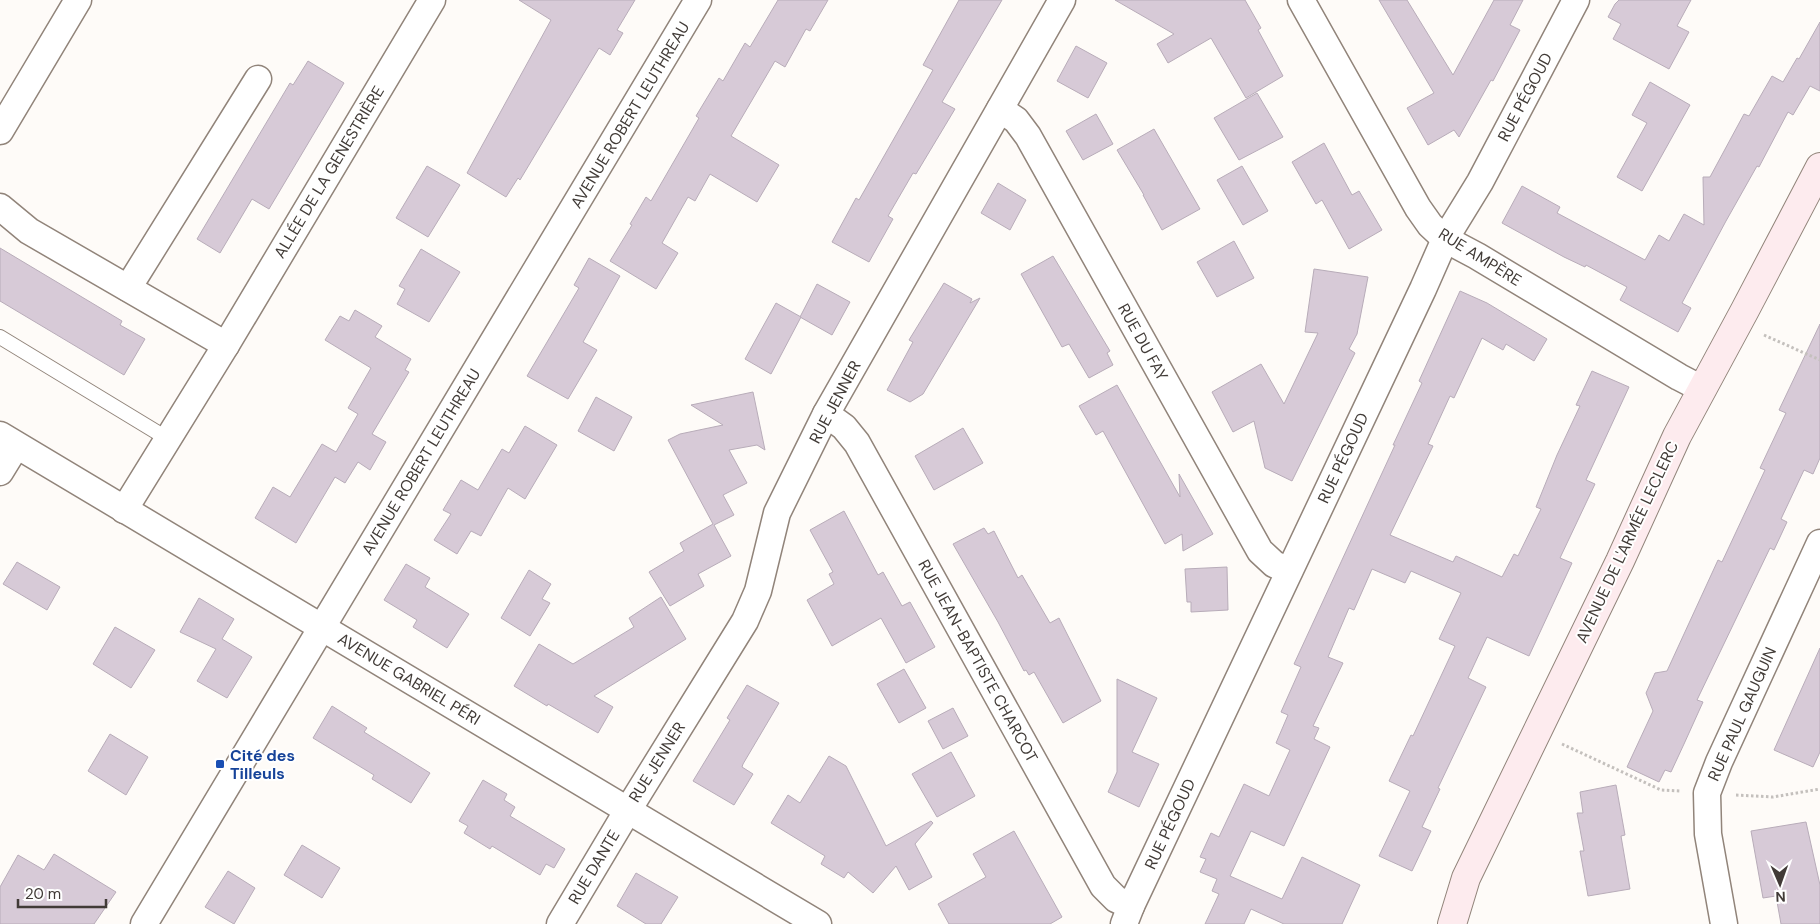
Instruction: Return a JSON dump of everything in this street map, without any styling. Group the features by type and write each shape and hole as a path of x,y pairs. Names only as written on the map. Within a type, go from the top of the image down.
{"street":[{"path":"0,131 78,0"},
{"name":"ALLÉE DE LA GENESTRIÈRE","path":"124,510 226,345 432,0"},
{"name":"AVENUE ROBERT LEUTHREAU","path":"144,924 698,0"},
{"name":"RUE JENNER","path":"628,810 745,621 758,591 777,513 826,414 1062,0"},
{"name":"RUE AMPÈRE","path":"1302,0 1418,208 1430,225 1445,239 1702,389"},
{"name":"RUE PÉGOUD","path":"1127,915 1445,239 1480,182 1576,0"},
{"path":"128,288 258,79"},
{"name":"RUE DU FAY","path":"1000,109 1016,120 1028,136 1260,551 1274,564 1290,572"},
{"name":"AVENUE DE L'ARMÉE LECLERC","path":"1452,924 1466,878 1620,561 1677,436 1820,168"},
{"path":"0,207 29,231 226,345"},
{"name":"RUE JEAN-BAPTISTE CHARCOT","path":"826,414 844,427 857,443 1103,886 1116,899 1127,915"},
{"path":"0,472 8,440"},
{"name":"AVENUE GABRIEL PÉRI","path":"8,440 818,924"},
{"name":"RUE PAUL GAUGUIN","path":"1724,924 1708,834 1707,793 1719,762 1820,543"},
{"name":"RUE DANTE","path":"560,924 628,810"}],"lane":[{"path":"0,337 168,439"}],"path":[{"path":"1761,333 1820,360"},
{"path":"1537,732 1661,790 1773,797 1820,789"}],"building":[{"path":"519,0 635,0 617,30 623,33 610,55 599,48 520,180 518,178 506,197 467,173 551,20"},
{"path":"778,0 828,0 810,31 806,29 785,67 775,61 731,136 779,165 757,202 710,174 695,201 688,197 662,243 678,253 656,289 610,261 632,225 630,224 646,197 651,201 699,118 696,116 719,78 723,81 745,43 750,47"},
{"path":"959,0 1002,0 942,102 955,109 916,174 913,173 888,216 893,219 869,262 832,242 856,198 859,200 933,70 923,65"},
{"path":"1115,0 1245,0 1261,28 1258,30 1283,76 1246,98 1211,38 1168,63 1157,44 1174,34"},
{"path":"1379,0 1407,0 1453,75 1494,0 1523,0 1510,25 1520,30 1493,81 1491,80 1459,137 1454,130 1428,145 1407,108 1434,93"},
{"path":"1619,0 1691,0 1677,26 1689,32 1669,69 1613,39 1621,24 1608,17"},
{"path":"1820,22 1820,91 1810,86 1793,115 1788,112 1682,303 1691,308 1678,332 1620,300 1627,287 1586,265 1585,267 1564,257 1502,223 1522,186 1560,207 1557,213 1645,260 1659,235 1669,241 1684,214 1704,225 1703,177 1710,177 1744,114 1749,116 1772,76 1783,82 1797,58 1799,59"},
{"path":"1076,46 1107,63 1088,98 1057,81"},
{"path":"308,61 344,83 269,209 252,199 220,253 197,239 290,83 293,85"},
{"path":"1650,82 1690,105 1642,191 1617,177 1647,123 1632,115"},
{"path":"1257,93 1283,137 1239,160 1214,118"},
{"path":"1096,114 1113,144 1083,160 1066,131"},
{"path":"1154,129 1200,209 1162,230 1117,150"},
{"path":"1324,143 1352,195 1359,191 1382,230 1349,249 1322,200 1316,204 1292,162"},
{"path":"427,166 460,185 428,237 396,218"},
{"path":"1242,166 1268,211 1243,225 1217,180"},
{"path":"998,183 1026,200 1010,230 981,213"},
{"path":"1234,241 1254,278 1217,297 1197,262"},
{"path":"0,248 122,321 120,325 145,339 124,375 0,301"},
{"path":"421,249 460,272 429,322 397,304 405,289 399,286"},
{"path":"1053,256 1110,351 1107,353 1113,365 1089,378 1069,344 1062,347 1021,274"},
{"path":"589,258 620,276 583,342 597,350 568,399 527,376 579,288 574,285"},
{"path":"1314,269 1368,277 1357,334 1349,349 1355,353 1292,481 1265,468 1254,421 1233,432 1212,392 1261,364 1284,404 1318,333 1305,332"},
{"path":"944,283 972,299 970,303 980,298 923,394 910,402 887,390 913,342 909,340"},
{"path":"817,284 850,302 832,335 800,317"},
{"path":"1460,291 1487,303 1547,339 1534,361 1506,344 1503,350 1482,338 1454,398 1450,396 1428,444 1433,446 1390,535 1453,562 1456,556 1502,577 1514,554 1518,556 1541,509 1536,507 1557,455 1580,406 1576,405 1592,371 1629,387 1586,480 1595,484 1560,558 1572,563 1529,656 1487,637 1468,678 1486,687 1438,788 1440,789 1422,827 1431,831 1412,871 1379,856 1410,791 1389,781 1411,735 1413,736 1455,646 1439,639 1461,593 1411,571 1405,583 1372,569 1354,610 1349,608 1328,657 1343,663 1313,726 1319,728 1314,739 1330,747 1284,846 1251,831 1230,876 1282,899 1302,857 1360,885 1342,924 1284,924 1251,909 1244,924 1205,924 1219,894 1212,891 1217,879 1200,872 1206,859 1200,857 1211,833 1219,837 1244,784 1269,796 1290,750 1276,743 1288,715 1281,712 1301,667 1294,664 1395,445 1393,445 1422,383 1419,381"},
{"path":"776,303 801,317 771,374 745,359"},
{"path":"355,310 382,326 375,337 411,359 405,370 409,372 372,434 386,442 370,470 358,462 345,483 335,477 296,543 255,518 273,487 290,497 322,444 336,452 358,414 348,408 371,368 325,340 340,316 349,321"},
{"path":"1820,324 1820,458 1813,474 1804,470 1781,519 1787,522 1774,550 1770,548 1697,700 1703,702 1671,772 1665,770 1659,782 1627,767 1653,711 1646,693 1655,673 1667,671 1718,560 1722,562 1765,470 1760,468 1786,413 1779,410"},
{"path":"1117,385 1180,497 1179,474 1213,534 1183,551 1182,534 1165,544 1103,431 1096,435 1079,406"},
{"path":"753,392 765,450 757,445 729,450 747,483 723,495 734,515 714,525 731,556 698,574 704,586 670,606 649,572 684,551 680,543 713,524 668,440 680,434 723,425 691,405"},
{"path":"596,397 632,417 614,451 578,431"},
{"path":"525,426 557,445 525,499 508,488 481,536 471,531 457,554 434,540 451,514 443,510 461,480 478,490 502,449 509,453"},
{"path":"963,428 983,463 934,490 915,456"},
{"path":"844,511 878,575 883,572 902,606 910,602 935,647 906,663 881,618 832,646 807,600 834,584 829,574 833,572 810,530"},
{"path":"984,528 988,534 994,531 1018,578 1022,575 1050,623 1059,618 1101,701 1063,723 1034,672 1029,675 1026,670 1024,671 953,544"},
{"path":"17,562 60,587 47,610 3,584"},
{"path":"406,564 430,578 425,587 469,614 447,648 413,627 417,620 384,600"},
{"path":"1227,567 1228,610 1191,612 1191,602 1187,602 1185,569"},
{"path":"529,570 551,584 542,599 550,603 530,636 501,618"},
{"path":"661,597 686,639 594,696 613,707 598,733 514,686 539,644 573,664 634,627 629,618"},
{"path":"199,598 234,619 222,639 252,657 227,698 197,681 216,649 180,632"},
{"path":"115,627 155,650 131,688 93,664"},
{"path":"1820,648 1820,752 1813,767 1774,750"},
{"path":"904,669 926,708 899,723 877,684"},
{"path":"1117,679 1157,698 1132,752 1159,764 1139,807 1108,792 1117,772"},
{"path":"747,685 779,703 743,764 742,767 753,774 734,805 693,781 730,720 727,718"},
{"path":"332,706 367,728 364,732 430,773 411,803 372,779 374,775 313,738"},
{"path":"953,708 968,736 943,749 928,721"},
{"path":"110,734 148,757 126,795 88,771"},
{"path":"951,752 975,796 937,817 912,774"},
{"path":"829,756 846,766 886,846 931,821 933,823 915,844 932,877 909,890 896,866 873,893 848,872 844,878 821,864 825,856 771,823 788,795 800,803"},
{"path":"483,780 507,794 504,800 515,807 510,816 565,849 554,868 546,864 540,875 492,846 490,849 464,833 468,826 459,821"},
{"path":"1616,785 1625,835 1621,836 1630,889 1588,896 1580,851 1584,851 1577,813 1583,813 1580,792"},
{"path":"1806,822 1820,885 1820,924 1781,924 1776,896 1763,898 1751,831"},
{"path":"1014,831 1062,917 1050,924 949,924 938,904 986,877 973,854"},
{"path":"302,845 340,868 322,898 284,875"},
{"path":"54,854 116,892 94,924 0,924 0,887 18,855 44,870"},
{"path":"228,871 255,888 234,924 205,907"},
{"path":"636,873 678,897 661,924 646,924 617,906"}],"place":[{"name":"Cité des Tilleuls","path":"220,764"}]}
